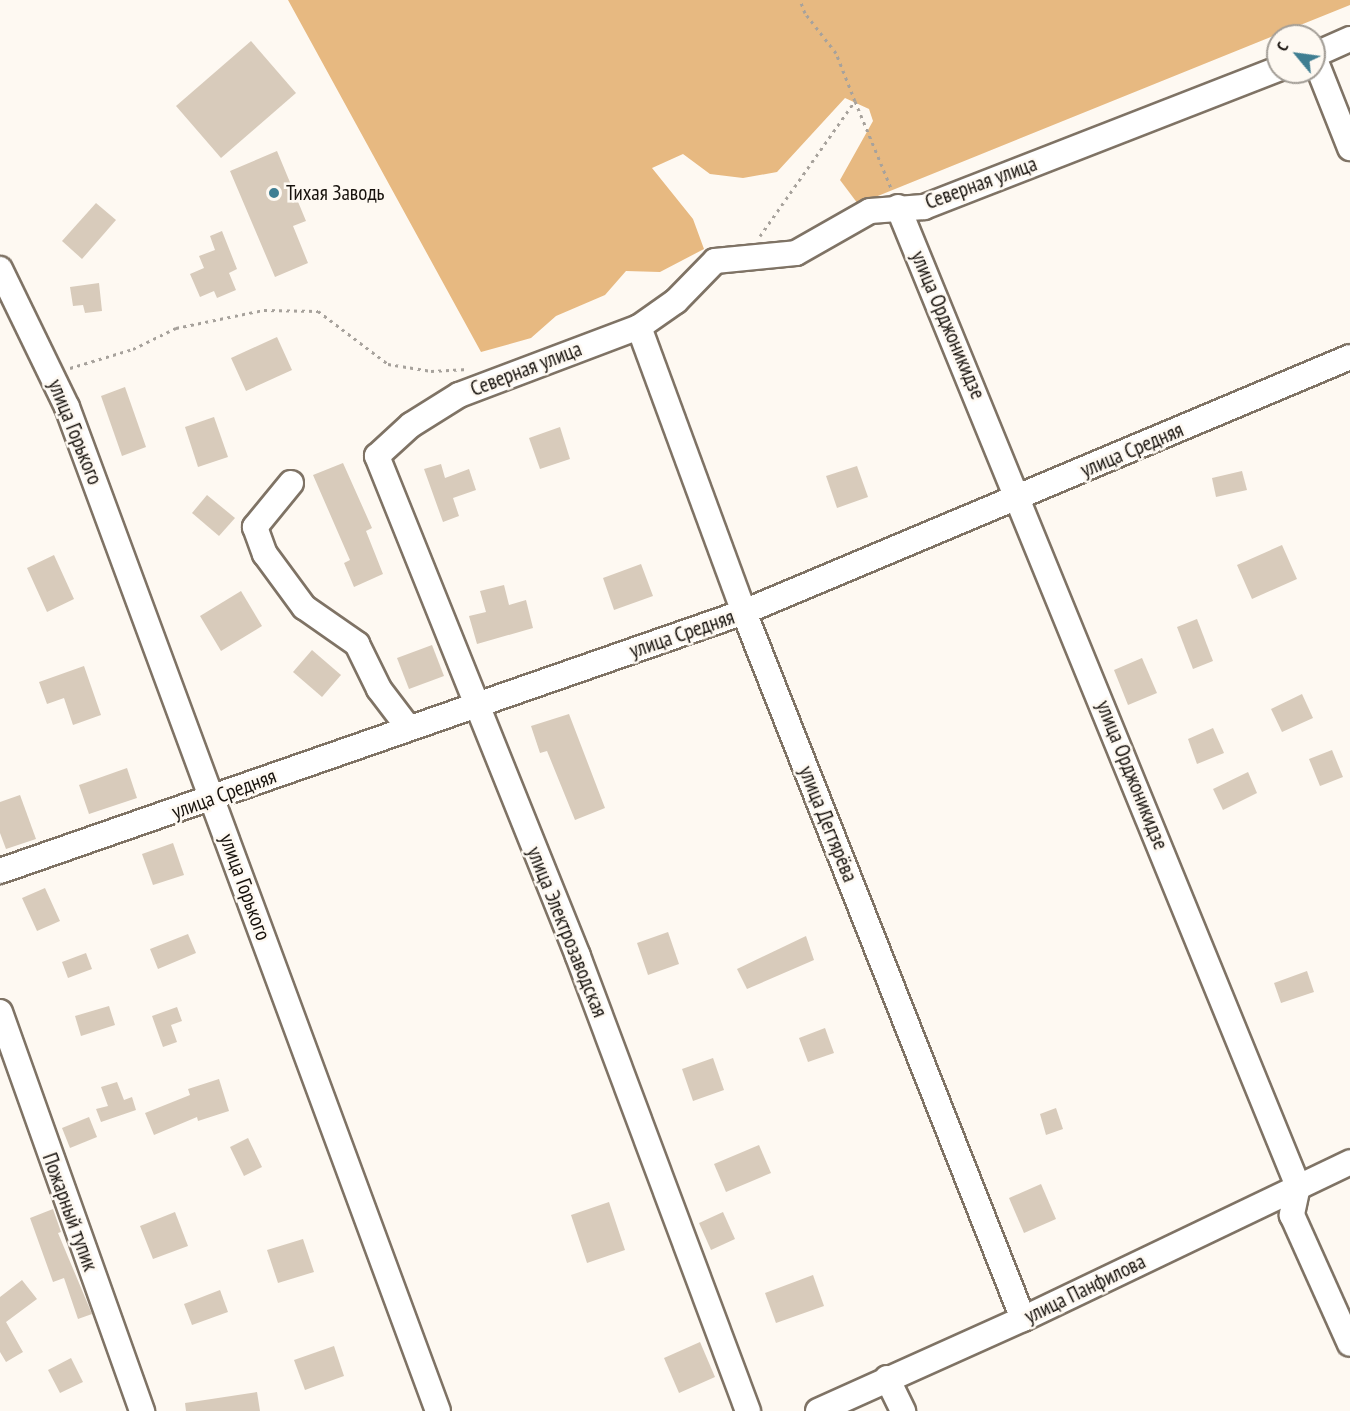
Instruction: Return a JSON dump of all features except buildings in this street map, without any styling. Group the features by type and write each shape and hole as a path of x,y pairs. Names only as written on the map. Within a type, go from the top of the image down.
{"street":[{"path":"1326,50 1350,39"},
{"name":"Северная улица","path":"377,456 411,425 459,395 639,327 676,301 714,261 796,253 870,211 898,207 924,207 1266,74"},
{"path":"1325,84 1350,148"},
{"name":"улица Орджоникидзе","path":"898,207 1020,498 1298,1186"},
{"name":"улица Горького","path":"0,269 51,374 212,799 438,1411"},
{"name":"улица Дегтярёва","path":"639,327 744,612 1023,1318"},
{"name":"улица Средняя","path":"0,871 212,799 408,727 744,612 1020,498 1350,357"},
{"name":"улица Электрозаводская","path":"377,456 578,956 748,1411"},
{"path":"291,483 255,527 265,554 304,607 357,644 379,689 408,727"},
{"name":"Пожарный тупик","path":"0,1012 142,1411"},
{"name":"улица Панфилова","path":"818,1411 1023,1318 1350,1162"},
{"path":"1298,1186 1292,1215 1350,1344"},
{"path":"887,1378 903,1411"}],"path":[{"path":"800,0 805,13 836,53 898,207"},
{"path":"745,257 855,101"},
{"path":"51,374 133,348 177,328 264,310 318,311 388,364 432,371 475,369"}],"shaded area":[{"path":"288,0 1350,0 1350,5 1303,24 1266,24 1266,39 858,204 840,180 873,121 869,109 845,98 777,172 743,178 710,174 683,154 652,168 693,219 704,249 660,272 626,271 605,295 556,316 531,338 481,352"}],"place":[{"name":"Тихая Заводь","path":"274,193"}]}
